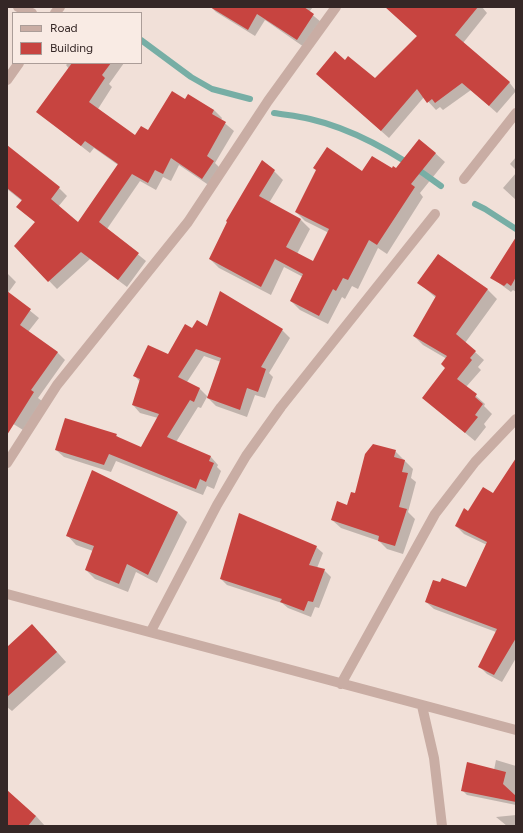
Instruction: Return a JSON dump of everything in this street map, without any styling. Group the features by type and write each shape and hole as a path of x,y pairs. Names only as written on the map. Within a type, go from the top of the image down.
{"street":[{"path":"18,7 30,12"},
{"path":"7,463 57,385 188,222 268,101 336,7"},
{"path":"7,80 18,64"},
{"path":"464,179 516,113"},
{"path":"151,631 217,505 246,456 281,406 435,214"},
{"path":"341,684 435,514 475,462 516,419"},
{"path":"7,594 151,631 422,706 516,730"},
{"path":"422,706 434,758 442,826"}],"building":[{"path":"210,7 304,7 314,14 297,40 257,14 248,30"},
{"path":"385,7 478,7 455,35 510,82 489,106 462,83 435,103 432,99 427,103 417,89 381,131 316,74 335,51 345,60 348,56 375,78 417,36"},
{"path":"71,64 110,64 102,75 105,78 89,102 135,135 141,126 148,130 172,91 185,99 188,94 214,110 212,114 226,122 207,156 214,161 202,179 171,158 163,174 155,170 148,183 132,174 99,222 139,253 118,280 81,252 48,282 14,246 35,222 16,207 22,200 7,188 7,145 60,187 51,199 78,222 118,164 85,141 81,146 36,112"},
{"path":"419,139 436,153 411,184 415,187 377,245 369,240 348,280 343,278 336,291 333,289 319,316 290,301 303,274 275,259 261,287 209,259 227,222 226,221 262,160 275,170 259,196 301,219 286,247 313,261 329,229 295,212 316,170 313,168 327,147 362,171 372,156 392,168 393,166 396,168"},
{"path":"516,237 516,277 511,286 507,283 504,286 490,278"},
{"path":"438,254 488,289 456,334 476,351 470,358 472,360 457,379 477,394 475,397 483,404 475,415 478,417 465,433 422,398 445,368 441,364 447,356 413,336 436,296 417,283"},
{"path":"7,291 31,309 20,325 58,352 31,390 34,392 7,435"},
{"path":"220,291 283,329 261,367 266,369 258,392 247,388 240,410 207,398 221,358 196,349 178,377 200,388 194,402 190,400 167,437 211,456 209,461 214,463 206,482 200,479 196,489 109,454 104,465 55,450 65,418 117,434 116,436 141,447 159,414 132,405 140,379 133,376 148,345 168,354 185,324 192,328 197,320 207,326"},
{"path":"373,444 396,450 394,457 405,460 402,472 408,473 399,507 407,509 395,546 378,541 379,536 331,520 337,501 347,505 351,492 355,493 365,454"},
{"path":"516,458 516,638 494,675 478,667 497,629 425,602 433,580 440,582 442,578 466,587 487,542 455,526 464,508 468,511 483,487 493,493"},
{"path":"92,470 178,512 148,575 127,564 119,584 85,570 94,546 66,536"},
{"path":"239,513 317,546 309,565 325,569 313,602 308,601 304,611 280,602 282,599 220,579"},
{"path":"32,624 57,652 7,697 7,647"},
{"path":"467,762 506,772 503,784 516,796 516,802 461,791"},
{"path":"7,790 36,816 28,826 7,826"}],"waterway":[{"path":"142,41 191,77 212,89 250,99"},
{"path":"274,113 306,118 328,124 362,137 395,155 441,186"},
{"path":"475,204 516,229"}]}
